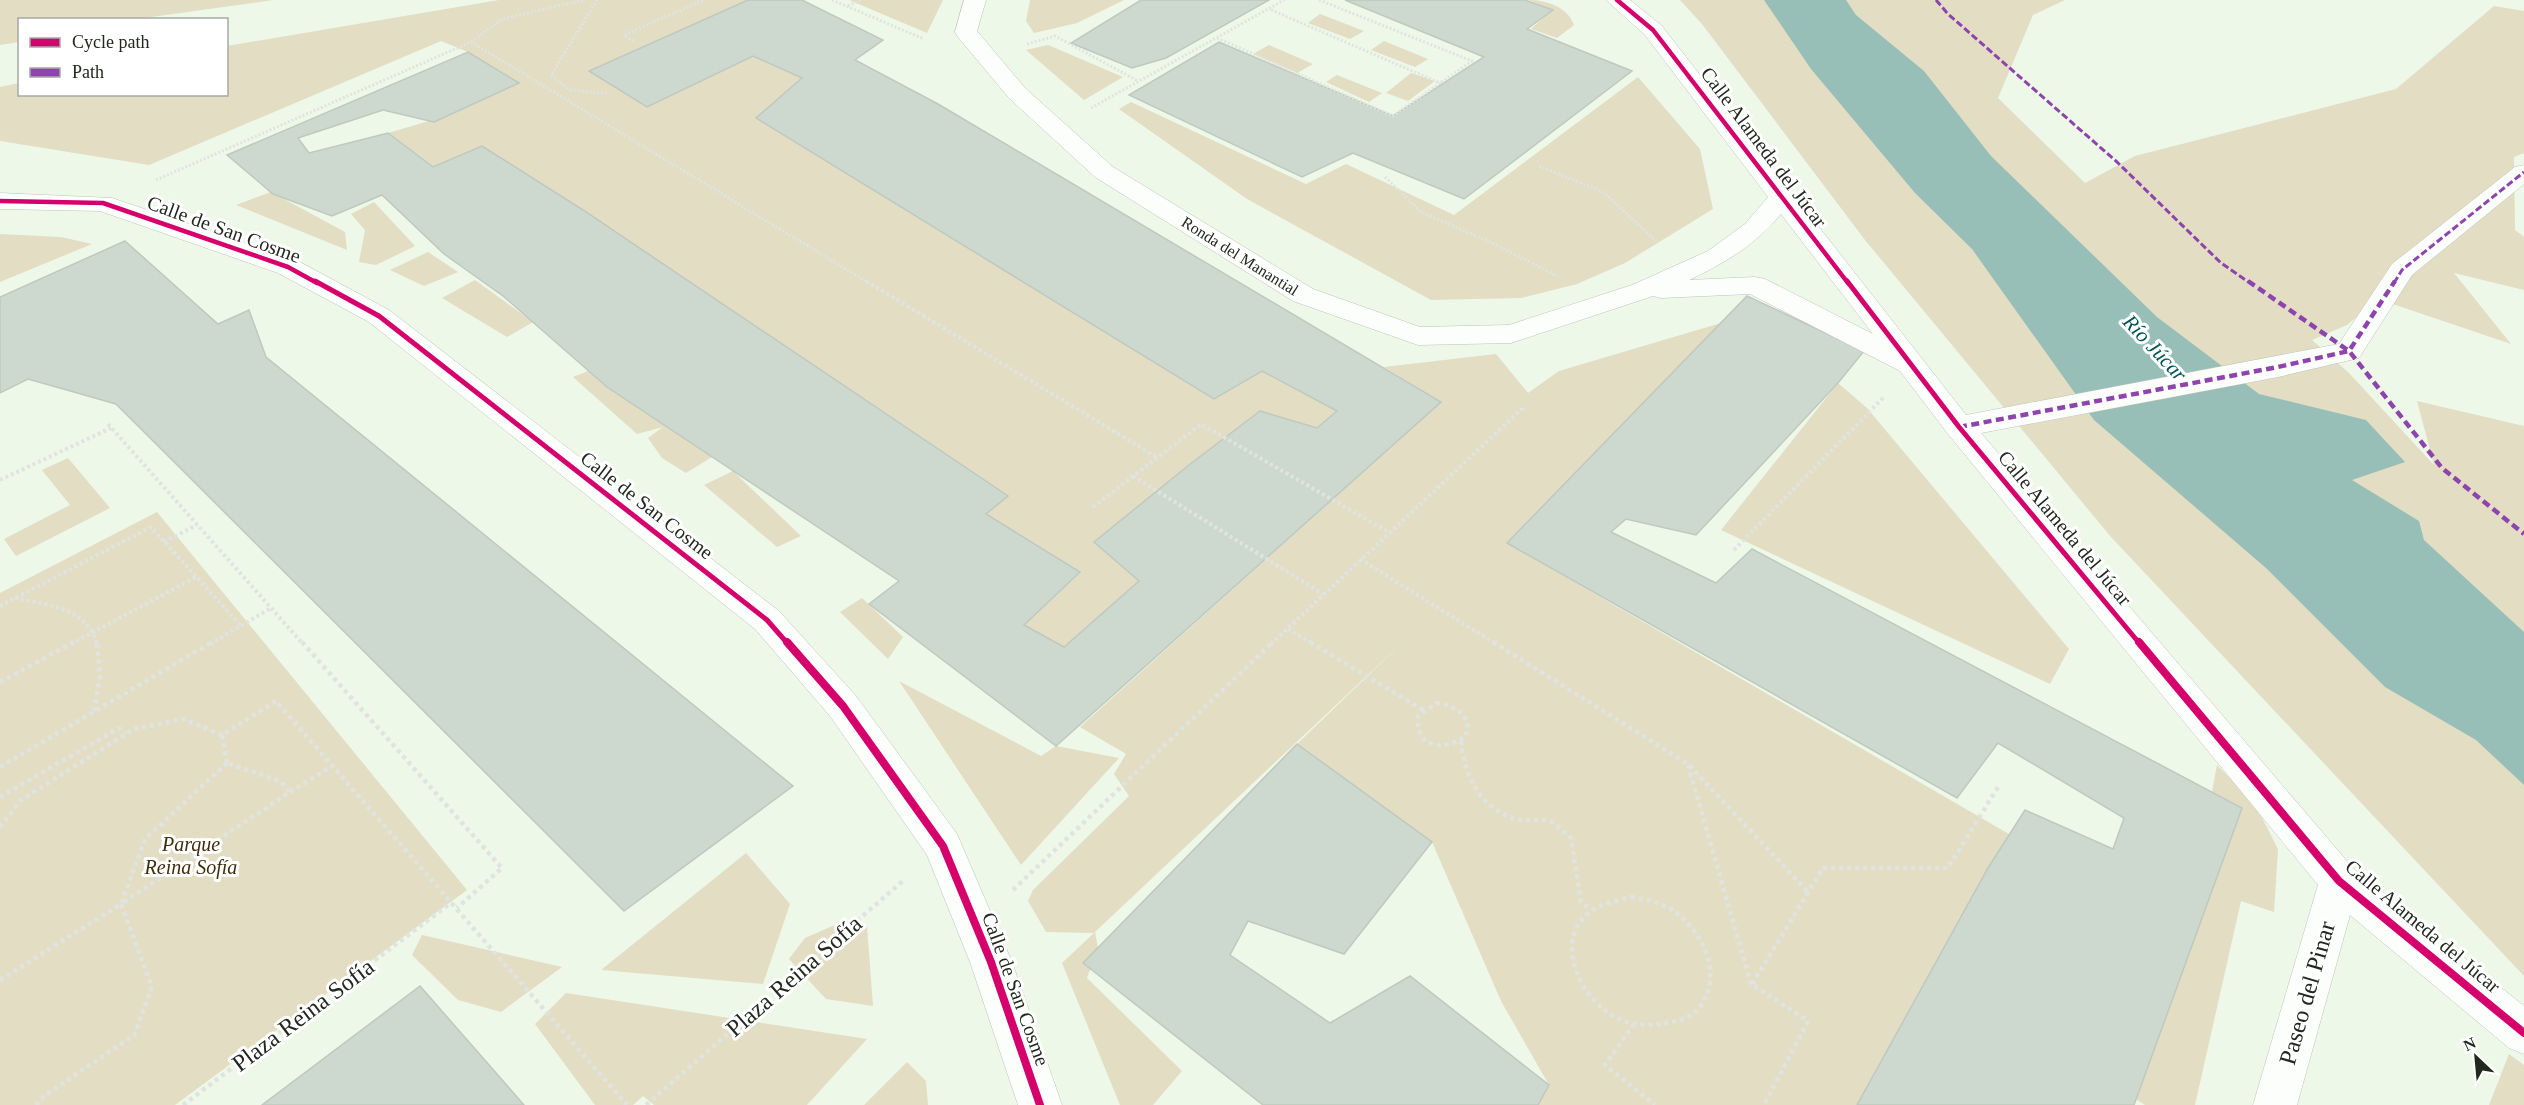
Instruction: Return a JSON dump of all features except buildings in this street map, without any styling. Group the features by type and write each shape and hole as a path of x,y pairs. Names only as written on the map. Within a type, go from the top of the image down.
{"street":[{"name":"Ronda del Manantial","path":"975,0 966,32 1017,93 1104,172 1303,295 1418,336 1511,334 1642,291 1717,257 1754,230 1781,198"},
{"name":"Calle Alameda del Júcar","path":"1620,2 1653,30 1959,427 2339,880 2524,1033"},
{"path":"1959,427 2278,367 2349,351 2402,270 2524,172"},
{"name":"Calle de San Cosme","path":"0,201 103,203 288,267 379,316 767,620 843,706 943,846 976,925 1040,1105"},
{"name":"Ronda del Manantial","path":"1642,291 1755,285 1913,368"},
{"name":"Paseo del Pinar","path":"2274,1105 2339,880"}],"path":[{"path":"103,203 471,42 502,19 583,0"},
{"path":"597,0 551,75 554,80 582,95 608,94"},
{"path":"634,41 624,35 704,0"},
{"path":"832,0 924,39"},
{"path":"848,6 861,0"},
{"path":"1054,126 1284,0"},
{"path":"1217,38 1394,116 1472,61 1319,0"},
{"path":"1269,9 1440,83"},
{"path":"986,55 1055,36 1138,81"},
{"path":"471,42 1158,458"},
{"path":"1539,166 1603,192 1688,270"},
{"path":"1385,177 1421,212 1488,241 1609,302"},
{"path":"1734,550 1913,368"},
{"path":"976,925 1360,558 1390,533 1525,406"},
{"path":"1093,507 1201,424 1390,533"},
{"path":"0,480 109,426 502,868 457,909"},
{"path":"1133,476 1323,594"},
{"path":"164,542 197,525"},
{"path":"0,606 151,527 241,626"},
{"path":"1360,558 1688,764 1808,892"},
{"path":"0,682 196,577"},
{"path":"15,598 65,611 82,619 101,656 100,686 94,711"},
{"path":"0,766 271,608"},
{"path":"1288,629 1423,710"},
{"path":"222,735 276,701 627,1105"},
{"path":"1436,704 1445,704 1460,710 1468,723 1469,730 1461,741 1444,746 1428,742 1421,736 1416,723 1423,710 1436,704"},
{"path":"0,827 21,800 134,729 183,719 222,735"},
{"path":"0,796 119,728 125,734"},
{"path":"222,735 227,763"},
{"path":"1461,741 1462,759 1469,778 1484,805 1508,817 1548,821 1571,838 1581,902 1591,909"},
{"path":"227,763 280,781 290,792"},
{"path":"36,1105 44,1096 134,1035 152,987 121,904 145,839 227,763"},
{"path":"1688,764 1751,984 1808,1021 1764,1105"},
{"path":"0,980 332,766"},
{"path":"1751,984 1823,868 1948,868 1998,787"},
{"path":"1620,899 1653,901 1675,911 1692,926 1705,945 1711,965 1711,987 1701,1005 1686,1018 1665,1026 1642,1027 1618,1019 1596,1004 1581,986 1572,964 1571,943 1578,924 1591,909 1609,900 1620,899"},
{"path":"1634,1024 1605,1065 1655,1105"}],"green space":[{"path":"0,0 273,0 144,18 18,18 18,42 0,45"},
{"path":"499,0 748,0 589,71 642,104 753,56 802,78 757,118 1214,399 1262,371 1337,411 1317,428 1260,411 1189,465 1095,542 1139,581 1064,647 1024,625 1080,571 986,514 1008,496 568,200 483,147 433,167 388,133 429,121 518,83 468,52 441,41 149,165 0,141 0,87 18,83 18,96 228,96 228,46"},
{"path":"849,0 943,0 927,33"},
{"path":"1030,0 1124,0 1077,23 1034,33 1026,21"},
{"path":"1529,0 1542,1 1562,9 1574,25 1557,38 1531,29 1552,10"},
{"path":"1680,0 2065,0 2033,15 1998,98 2085,183 2135,156 2396,89 2494,6 2524,11 2524,153 2514,157 2515,230 2524,237 2524,290 2454,273 2511,344 2378,299 2347,325 2312,340 2349,373 2434,465 2417,401 2524,426 2524,976 2111,537 1865,240 1702,24"},
{"path":"1320,14 1364,31 1350,39 1308,23"},
{"path":"1384,41 1428,59 1415,67 1371,50"},
{"path":"1048,45 1123,77 1084,100 1026,50"},
{"path":"1269,45 1313,64 1297,73 1253,54"},
{"path":"1411,73 1435,81 1408,101 1386,93"},
{"path":"1337,75 1382,93 1369,102 1326,82"},
{"path":"1638,77 1700,149 1713,209 1625,263 1577,284 1521,298 1431,300 1247,199 1119,109 1131,102 1306,184 1346,164 1454,215"},
{"path":"271,192 345,232 347,250 236,205"},
{"path":"374,202 415,246 376,265 359,262 365,230 351,214"},
{"path":"0,234 61,237 92,244 0,282"},
{"path":"428,252 458,272 424,286 390,270"},
{"path":"475,280 533,322 507,337 442,298"},
{"path":"1721,323 1507,543 2009,834 1858,1105 1538,1105 1549,1085 1501,1001 1432,842 1297,744 1405,640 1095,932 1098,948 1087,978 1182,1071 1153,1105 1120,1105 1062,963 1094,933 1046,932 1028,901 1033,890 1129,796 1114,774 1126,754 1080,727 1440,402 1384,367 1496,354 1528,393 1559,371"},
{"path":"588,371 712,457 686,473 662,458 648,438 663,427 637,434 573,377"},
{"path":"1838,383 1867,408 2069,649 2050,684 1721,530"},
{"path":"68,458 110,508 16,556 4,539 70,505 42,470"},
{"path":"733,471 801,536 777,547 704,485"},
{"name":"Parque Reina Sofía","path":"157,512 467,890 175,1105 0,1105 0,593"},
{"path":"862,598 903,637 888,659 840,612"},
{"path":"899,681 1041,756 1056,746 1119,758 1021,865"},
{"path":"2217,765 2255,804 2278,849 2274,912 2241,901 2195,1105 2145,1105 2136,1099 2242,808 2212,792"},
{"path":"746,853 790,904 763,984 601,970"},
{"path":"844,921 867,926 873,1006 826,999 789,959 805,938"},
{"path":"422,935 562,967 501,1012 458,1000 412,955"},
{"path":"566,993 867,1039 807,1105 654,1105 643,1096 633,1105 595,1105 535,1024"},
{"path":"2509,1054 2524,1065 2524,1105 2489,1105"},
{"path":"907,1062 926,1081 928,1105 864,1105"}],"water":[{"name":"Río Júcar","path":"1764,0 1846,0 1856,15 1924,71 1991,156 2157,317 2259,394 2366,420 2405,462 2352,480 2419,521 2424,540 2524,632 2524,785 2476,740 2385,687 2266,568 2094,420 1972,249 1915,193 1811,69"}],"marked path":[{"path":"1936,0 1948,14 2117,162 2221,263 2349,351 2442,468 2524,534"},
{"path":"1959,427 2278,367 2349,351 2402,270 2524,172"}],"cycle path":[{"path":"1617,0 1653,30 1959,427 2339,881 2524,1033"},
{"path":"0,201 103,203 288,267 379,316 767,620 843,706 943,846 991,962 1040,1105"}]}
